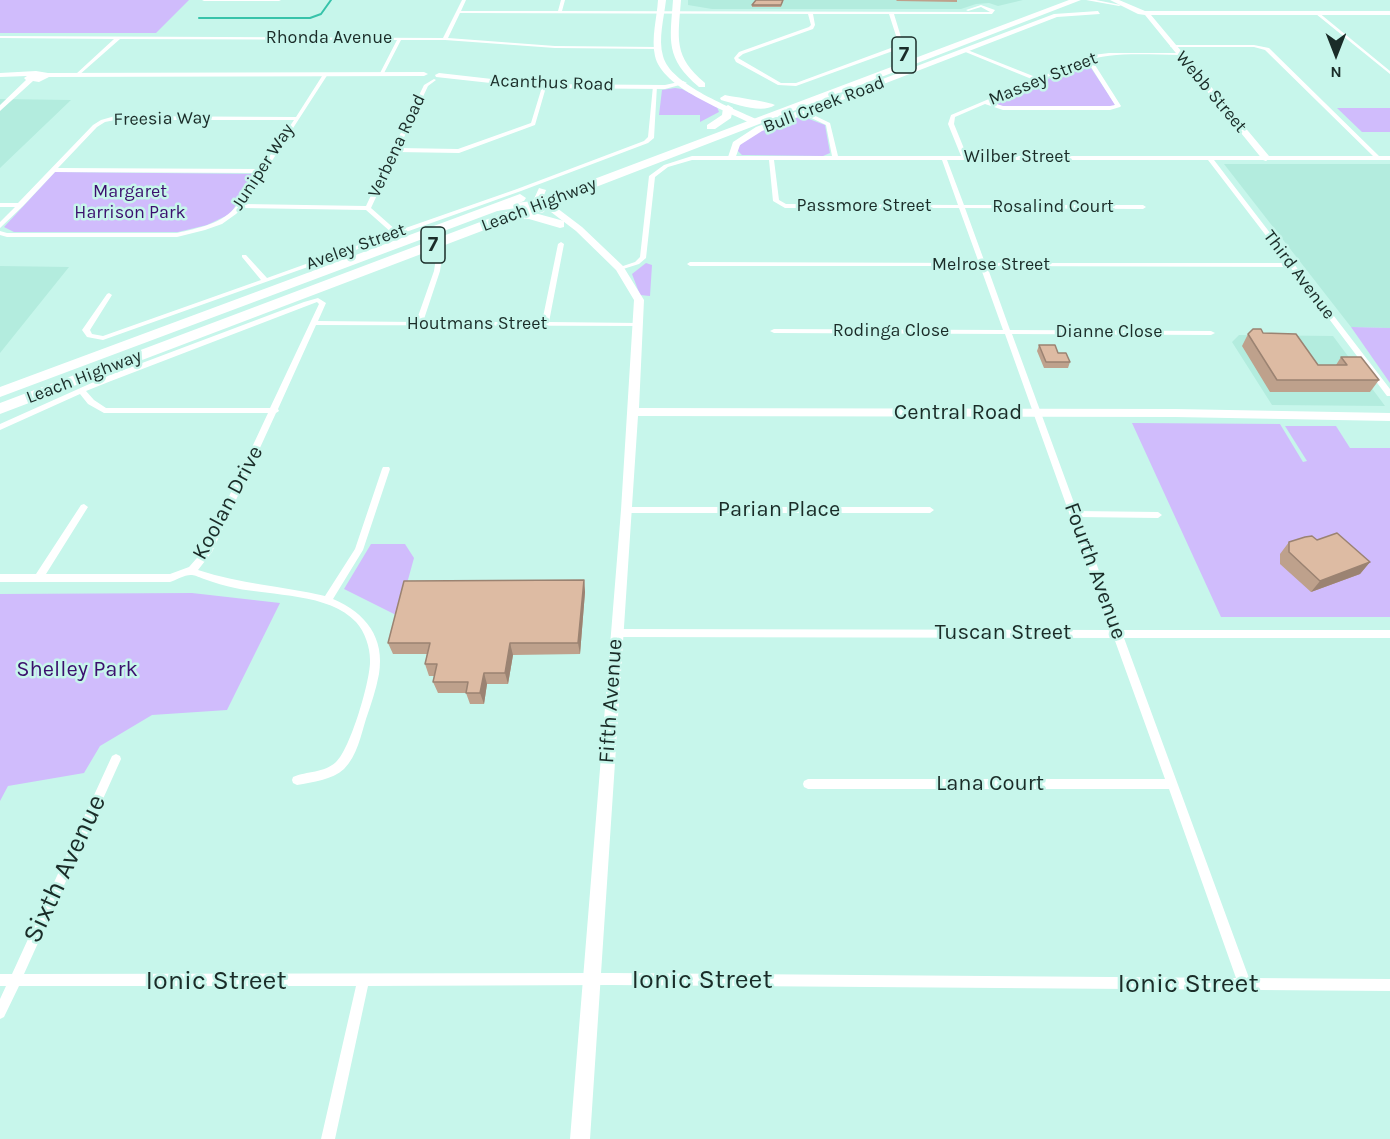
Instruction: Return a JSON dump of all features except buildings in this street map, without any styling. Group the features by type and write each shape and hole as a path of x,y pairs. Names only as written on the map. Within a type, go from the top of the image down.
{"highway":[{"name":"Leach Highway","path":"0,392 711,127 752,117 770,105 1053,0"},
{"name":"Leach Highway","path":"0,409 575,191 752,117 1077,0"},
{"path":"711,127 727,116 727,103 770,105"},
{"path":"566,224 562,210 566,199 575,191"},
{"path":"514,214 530,214 566,224"}],"main road":[{"path":"662,0 658,48 662,64 683,83 752,117"},
{"path":"677,0 675,54 681,67 727,103"},
{"path":"683,83 687,81 689,75"},
{"path":"683,83 703,86"}],"street":[{"path":"206,0 279,0"},
{"path":"380,2 396,0"},
{"path":"446,39 464,0"},
{"path":"560,12 563,0"},
{"name":"Webb Street","path":"1088,0 1116,3"},
{"name":"Webb Street","path":"1104,0 1143,14 1266,158"},
{"path":"459,12 988,13 993,10 981,6 960,12"},
{"path":"810,12 812,28 741,53 736,58 738,62 780,84 802,84 902,46 891,12"},
{"name":"Bull Creek Road","path":"732,157 733,147 752,134 803,112 1056,15 1098,13"},
{"path":"1318,13 1390,74"},
{"path":"1143,14 1390,13"},
{"name":"Rhonda Avenue","path":"0,37 400,38 555,47 658,48"},
{"path":"74,75 119,37"},
{"path":"381,75 400,38"},
{"path":"1172,46 1254,46 1267,49 1378,158"},
{"path":"965,50 1039,80"},
{"name":"Massey Street","path":"964,157 951,120 958,114 1093,56 1179,54"},
{"path":"984,102 1004,108 1110,108 1118,106 1093,66 1080,62"},
{"name":"Juniper Way","path":"0,233 7,235 177,235 222,221 233,215 240,206 295,118 326,74"},
{"name":"Acanthus Road","path":"0,75 38,77 351,74 422,78 450,77 544,87 665,87 683,83"},
{"path":"0,109 38,77"},
{"name":"Verbena Road","path":"368,208 422,78"},
{"name":"Aveley Street","path":"109,296 86,330 89,336 103,338 115,334 519,190 650,140 655,86"},
{"path":"394,150 459,151 533,123 544,87"},
{"path":"803,112 828,124 835,157"},
{"name":"Freesia Way","path":"0,225 95,126 108,119 295,118"},
{"name":"Wilber Street","path":"620,268 637,263 643,258 650,179 658,169 685,160 732,157 1390,158"},
{"name":"Passmore Street","path":"771,157 776,201 785,206 962,207"},
{"name":"Fourth Avenue","path":"945,158 1245,984"},
{"name":"Third Avenue","path":"1210,158 1389,396"},
{"path":"54,171 262,171"},
{"path":"495,208 529,203 537,205 537,199 542,190"},
{"path":"0,205 21,204"},
{"name":"Fifth Avenue","path":"537,205 589,240 620,268 639,300 627,510 580,1139"},
{"path":"240,206 368,208 395,233"},
{"name":"Rosalind Court","path":"962,207 1143,207"},
{"path":"545,324 561,244"},
{"path":"244,256 265,280"},
{"path":"419,324 437,271 439,258"},
{"name":"Melrose Street","path":"690,264 1292,265"},
{"name":"Koolan Drive","path":"0,578 170,578 191,571 208,552 323,303 318,300 312,301 82,391"},
{"name":"Houtmans Street","path":"315,322 639,325"},
{"name":"Rodinga Close","path":"774,331 1008,332"},
{"name":"Dianne Close","path":"1008,332 1211,333"},
{"path":"0,427 29,417 82,391 91,402 104,410 275,411"},
{"name":"Central Road","path":"1282,414 1390,411"},
{"name":"Central Road","path":"633,412 1282,414 1390,417"},
{"path":"328,600 359,550 386,469"},
{"path":"38,579 84,507"},
{"name":"Parian Place","path":"627,510 930,510"},
{"path":"1074,514 1158,515"},
{"path":"191,571 230,584 328,600 354,613 369,631 374,644 374,672 352,750 344,764 326,776 297,780"},
{"name":"Tuscan Street","path":"617,633 1390,634"},
{"name":"Sixth Avenue","path":"0,1012 116,759"},
{"name":"Lana Court","path":"808,784 1172,784"},
{"name":"Ionic Street","path":"0,980 591,979 1390,985"},
{"path":"328,1139 363,981"}],"shaded area":[{"path":"688,0 1023,0 998,6 989,3 976,4 961,9 712,9 688,5"},
{"path":"0,99 71,100 0,168"},
{"path":"1224,164 1390,164 1390,328 1351,327"},
{"path":"0,266 69,267 0,353"},
{"path":"1239,335 1333,336 1385,406 1272,405 1232,342"}],"green space":[{"path":"0,0 189,0 156,33 0,33"},
{"path":"1080,65 1091,68 1115,104 1114,106 1004,107 993,103"},
{"path":"682,89 717,107 719,112 700,122 700,115 659,115 662,90"},
{"path":"1337,108 1390,108 1390,132 1362,132"},
{"path":"801,116 825,125 830,153 823,156 742,155 737,150 741,144 756,133"},
{"name":"Margaret Harrison Park","path":"55,172 257,174 230,214 207,225 178,232 14,232 4,227"},
{"path":"646,263 652,265 650,296 640,295 632,274"},
{"path":"1351,327 1390,328 1390,383"},
{"path":"1132,423 1280,424 1303,462 1307,461 1285,426 1336,426 1350,448 1390,448 1390,617 1221,617"},
{"path":"371,544 405,544 414,558 398,616 344,589"},
{"name":"Shelley Park","path":"192,593 280,603 227,710 152,715 100,746 84,773 8,786 0,801 0,594"}],"waterway":[{"path":"199,18 310,18 321,14 331,0"}]}
